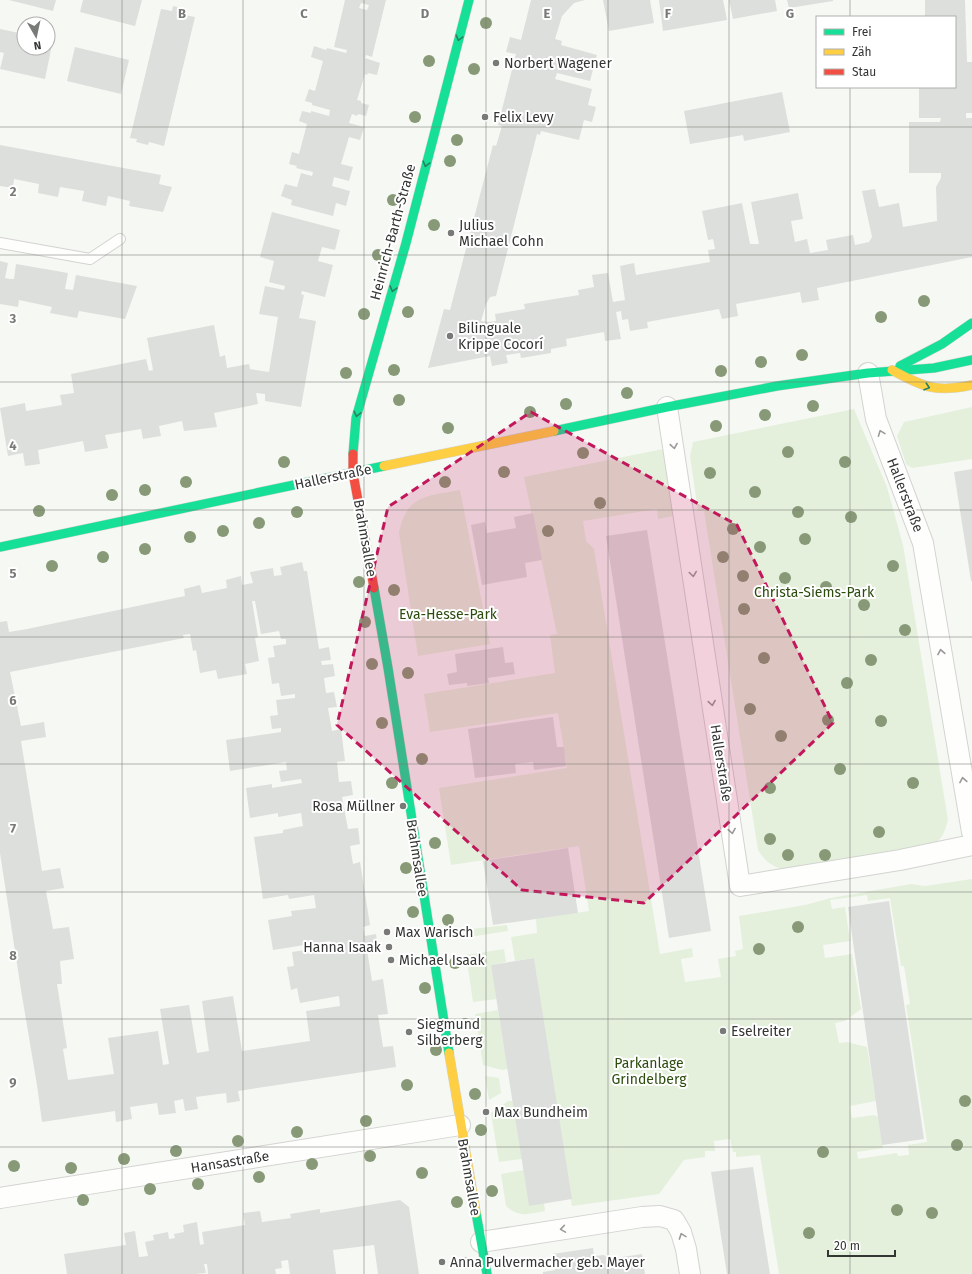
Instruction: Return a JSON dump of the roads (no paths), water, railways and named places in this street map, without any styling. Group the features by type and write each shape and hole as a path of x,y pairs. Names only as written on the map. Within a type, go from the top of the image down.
{"street":[{"name":"Heinrich-Barth-Straße","path":"353,473 356,418 406,243 469,0"},
{"name":"Hallerstraße","path":"892,370 925,354 972,323"},
{"name":"Hallerstraße","path":"0,547 667,407 777,386 892,370 934,368 972,360"},
{"path":"892,370 922,386 934,389 945,390 972,385"},
{"name":"Hallerstraße","path":"868,373 876,419 923,543 972,832"},
{"name":"Hallerstraße","path":"667,407 740,886 900,860 972,845"},
{"name":"Brahmsallee","path":"353,473 388,668 460,1125 487,1274"},
{"name":"Hansastraße","path":"0,1198 460,1125"},
{"path":"481,1242 642,1217 660,1216 674,1220 681,1232 686,1249 690,1274"}],"lane":[{"path":"0,243 90,259 120,239"}],"place":[{"name":"Norbert Wagener","path":"496,63"},
{"name":"Felix Levy","path":"485,117"},
{"name":"Julius Michael Cohn","path":"451,233"},
{"name":"Bilinguale Krippe Cocorí","path":"450,336"},
{"name":"Rosa Müllner","path":"403,806"},
{"name":"Max Warisch","path":"387,932"},
{"name":"Hanna Isaak","path":"389,947"},
{"name":"Michael Isaak","path":"391,960"},
{"name":"Eselreiter","path":"723,1031"},
{"name":"Siegmund Silberberg","path":"409,1032"},
{"name":"Max Bundheim","path":"486,1112"},
{"name":"Anna Pulvermacher geb. Mayer","path":"442,1262"}],"park label":[{"name":"Christa-Siems-Park","path":"814,592"},
{"name":"Eva-Hesse-Park","path":"448,614"},
{"name":"Parkanlage Grindelberg","path":"649,1072"}]}
